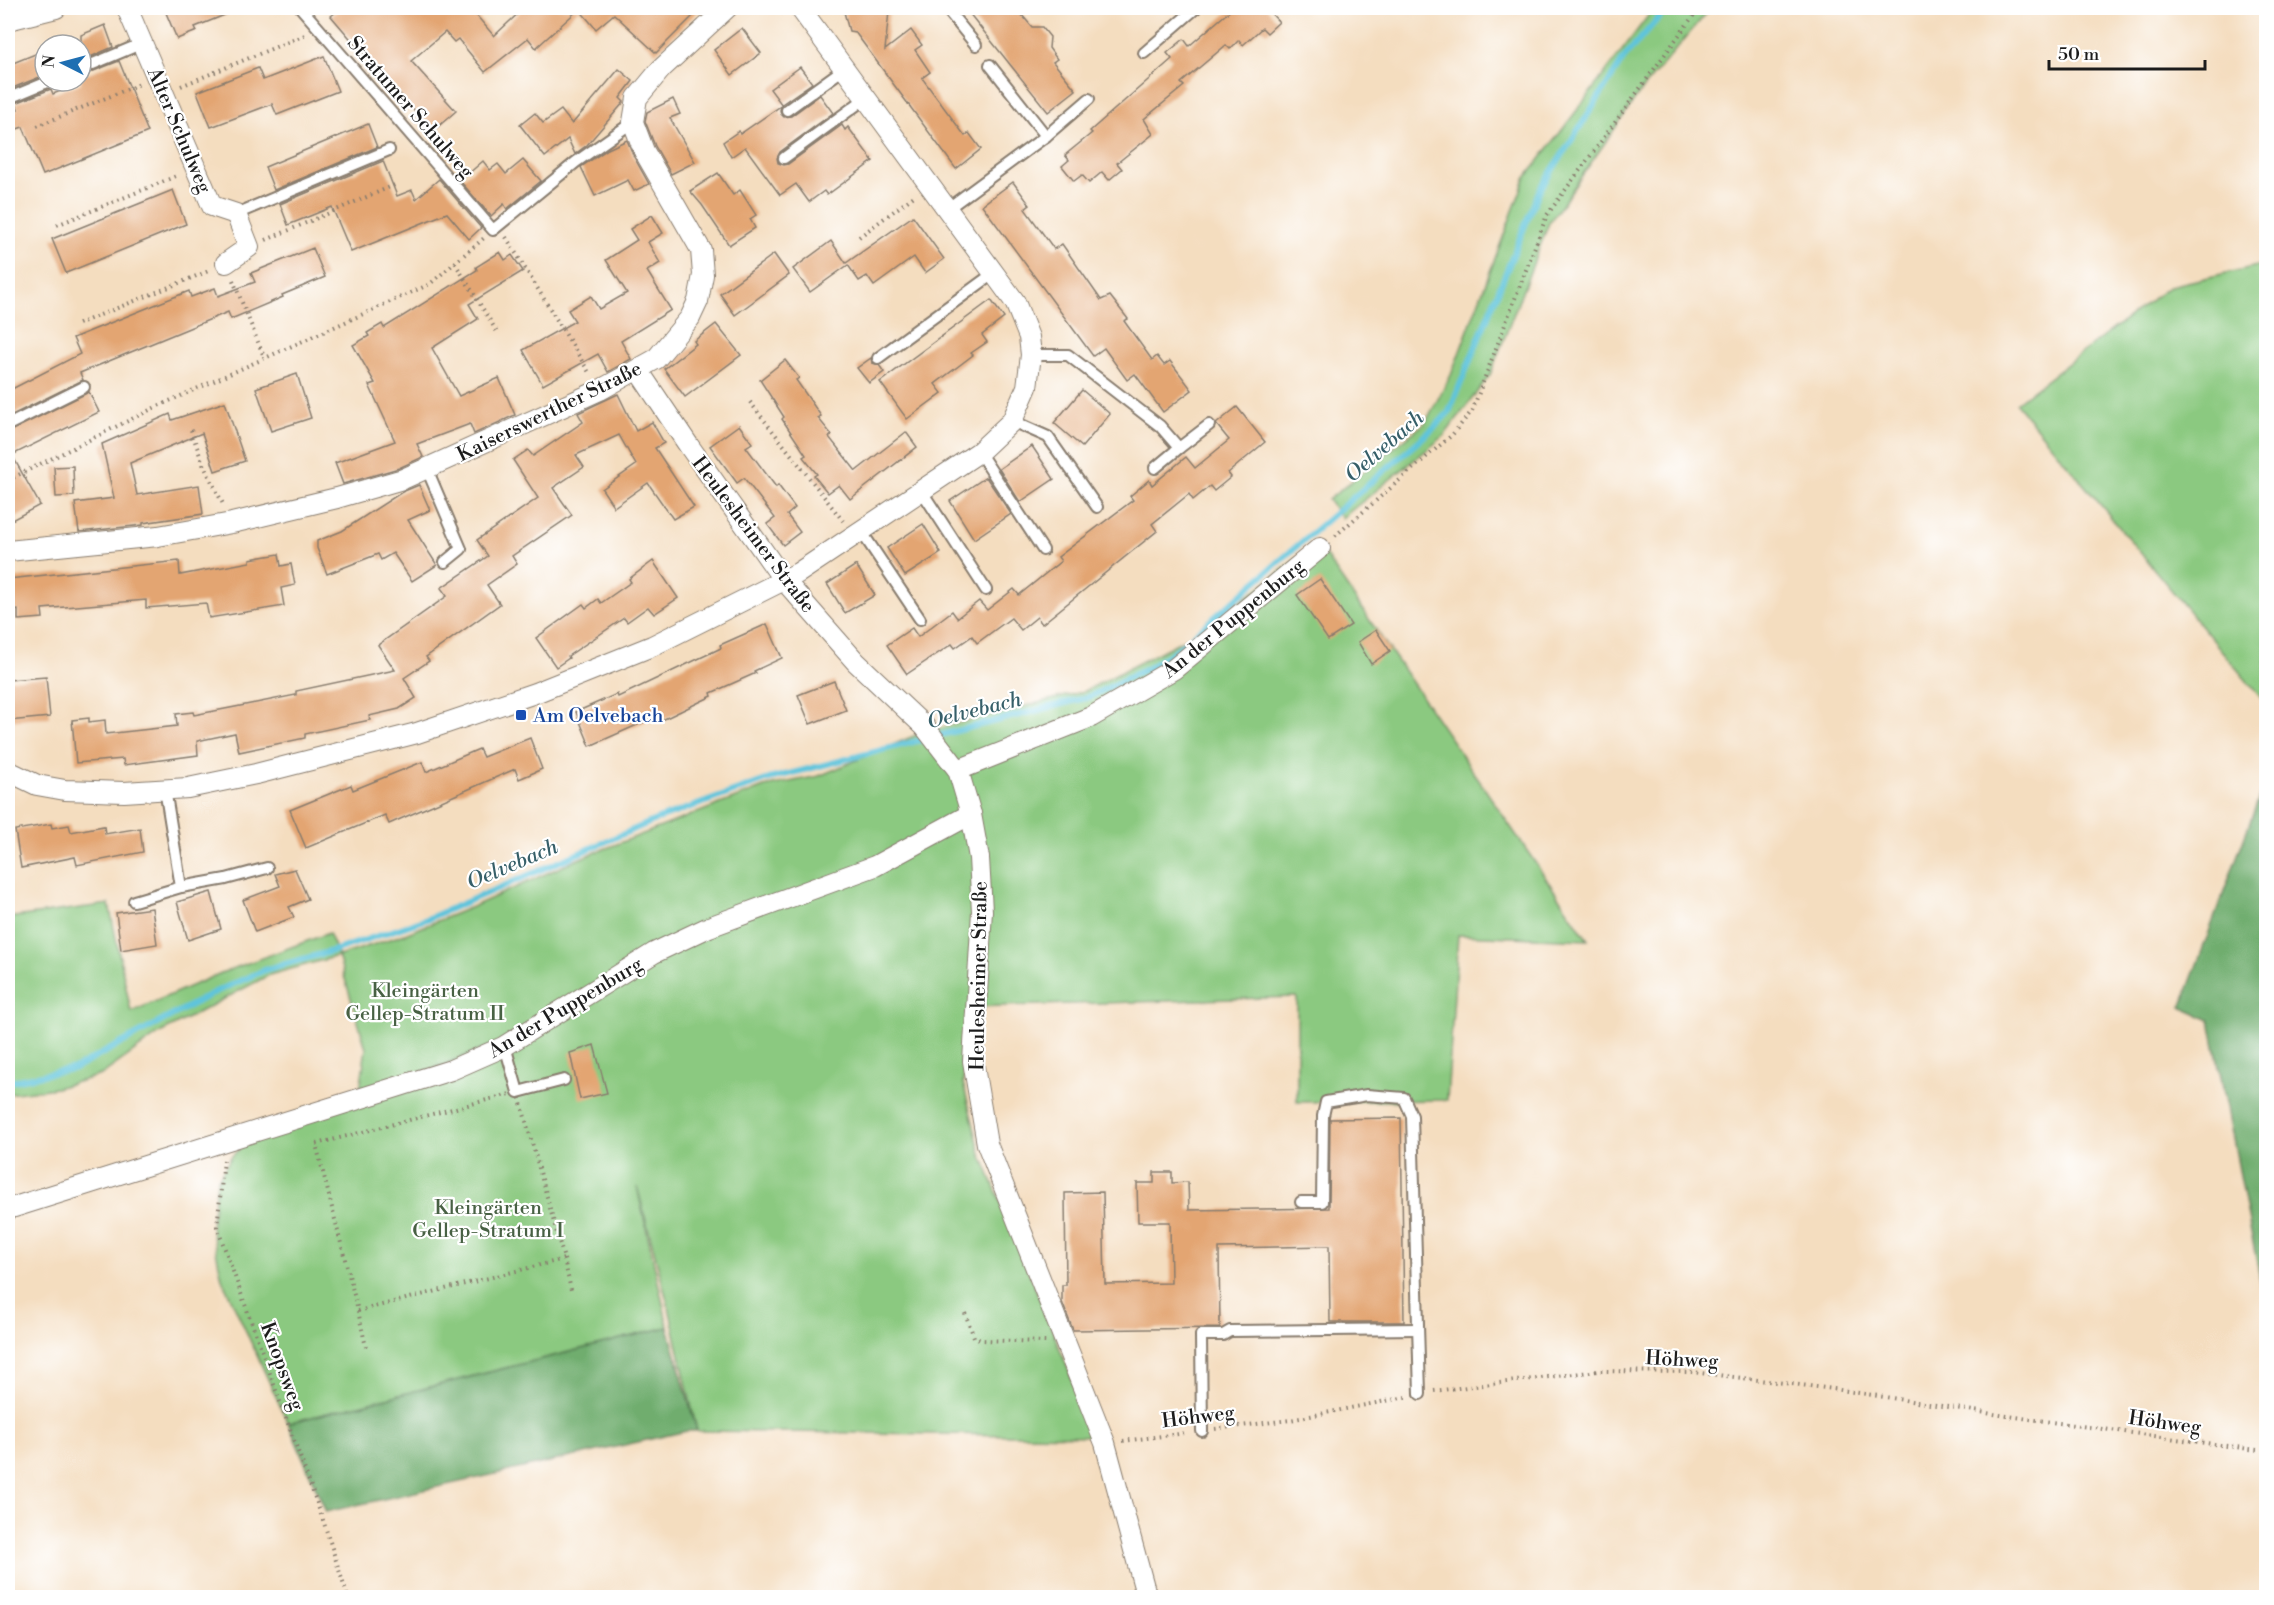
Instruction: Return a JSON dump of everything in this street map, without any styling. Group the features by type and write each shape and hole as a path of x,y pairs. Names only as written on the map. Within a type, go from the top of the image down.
{"street":[{"path":"8,20 53,8"},
{"name":"Alter Schulweg","path":"127,8 212,206 236,214"},
{"path":"633,122 637,98 660,69 726,8"},
{"path":"8,771 37,785 65,790 124,792 188,788 256,774 417,733 535,693 652,646 798,573 979,452 1012,421 1027,387 1031,356 1029,337 1015,302 800,8"},
{"name":"Kaiserswerther Straße","path":"8,551 158,536 232,523 337,498 403,479 600,390 656,359 690,318 698,301 703,275 701,250 644,151 633,122"},
{"path":"226,263 249,247 236,214"},
{"name":"Heulesheimer Straße","path":"638,370 783,579 856,662 924,726 958,770 971,814 979,858 982,911 973,1060 987,1144 1105,1443 1147,1598"},
{"name":"An der Puppenburg","path":"958,770 1091,717 1174,669 1320,548"},
{"name":"An der Puppenburg","path":"8,1209 451,1070 505,1046 654,953 709,927 875,866 971,814"}],"lane":[{"name":"Stratumer Schulweg","path":"301,8 496,227"},
{"path":"946,8 976,45"},
{"path":"1144,53 1196,8"},
{"path":"93,64 143,44"},
{"path":"990,65 1046,136"},
{"path":"787,110 845,68"},
{"path":"9,98 33,88"},
{"path":"784,158 866,98"},
{"path":"948,209 1046,136 1089,99"},
{"path":"496,227 576,162 633,122"},
{"path":"236,214 389,150"},
{"path":"878,358 994,273"},
{"path":"1031,356 1068,355 1160,426 1179,448"},
{"path":"8,425 84,387"},
{"path":"1012,421 1048,437 1097,507"},
{"path":"1155,468 1209,425"},
{"path":"979,452 1043,550"},
{"path":"427,469 461,549 445,562"},
{"path":"921,490 986,590"},
{"path":"858,534 920,619"},
{"path":"165,789 181,887"},
{"path":"134,901 181,887 226,879 267,868"},
{"path":"505,1046 518,1092 564,1080"},
{"path":"1301,1202 1322,1202 1323,1116 1326,1102 1367,1095 1404,1098 1412,1116 1420,1394"},
{"path":"1202,1431 1202,1335 1223,1335 1230,1332 1418,1329"}],"path":[{"name":"An der Puppenburg","path":"1320,548 1452,435 1472,411 1547,214 1699,8"},
{"path":"37,126 305,35"},
{"path":"57,225 196,168"},
{"path":"249,247 397,184"},
{"path":"860,237 929,184"},
{"path":"8,480 264,357 430,284 496,227 600,390"},
{"path":"78,324 226,263 264,357"},
{"path":"455,263 497,332"},
{"path":"750,402 858,534"},
{"path":"191,430 202,464 232,523"},
{"path":"366,1347 316,1144 518,1092 572,1290"},
{"name":"Knopsweg","path":"226,1142 217,1227 323,1520 348,1598"},
{"path":"358,1311 564,1259"},
{"path":"965,1313 974,1337 981,1340 1065,1343"},
{"name":"Höhweg","path":"1105,1443 1290,1420 1443,1389 1598,1371 1692,1372 1834,1389 1993,1414 2257,1450"}],"green space":[{"path":"1654,8 1711,8 1643,88 1549,223 1490,375 1444,436 1342,518 1328,500 1425,423 1451,375 1525,179"},
{"path":"2266,264 2266,704 2016,403 2170,286"},
{"path":"1317,543 1588,940 1458,935 1447,1100 1297,1102 1297,997 971,1007 963,1083 980,1151 1095,1436 697,1431 670,1312 637,1186 668,1327 288,1423 222,1279 211,1227 217,1181 231,1157 250,1139 507,1040 359,1096 366,1048 338,956 269,975 160,1033 101,1075 56,1088 8,1094 8,918 109,904 131,1012 221,973 329,933 339,956 405,934 581,858 764,787 819,776 921,733 1085,691 1208,627"},
{"path":"2266,779 2266,1310 2210,1020 2181,1007"},
{"path":"668,1327 697,1431 687,1431 326,1512 288,1423"}],"building":[{"path":"164,8 242,8 195,27 197,31 177,39"},
{"path":"341,8 470,8 494,36 524,8 701,8 656,53 614,14 596,29 579,9 536,48 528,38 485,72 458,39 454,42 445,32 411,61 456,111 433,131 331,16"},
{"path":"843,8 878,8 889,11 885,50 911,30 922,45 915,50 930,72 922,78 965,136 969,133 981,149 956,169 855,32 849,31"},
{"path":"965,8 1016,8 1032,27 1042,27 1050,37 1049,48 1057,59 1053,62 1076,90 1048,112"},
{"path":"1233,8 1266,8 1279,22 1267,33 1262,28 1243,45 1239,40 1230,49 1226,45 1181,83 1184,86 1144,119 1153,134 1117,163 1122,169 1109,180 1102,172 1089,183 1082,175 1074,181 1062,166 1069,160 1065,155 1172,59 1167,53 1184,39 1189,46"},
{"path":"105,25 113,47 93,56 93,33 86,33"},
{"path":"742,28 761,53 732,75 714,50"},
{"path":"33,55 33,80 10,89 8,65"},
{"path":"324,56 338,91 277,115 272,104 211,127 197,92 258,68 263,80"},
{"path":"119,61 148,132 43,175 23,127 17,129 10,113 18,109 16,103 41,93 93,93 93,71"},
{"path":"800,67 812,83 782,105 770,89"},
{"path":"619,69 633,81 620,98 624,102 587,145 575,154 568,139 545,157 520,125 535,113 543,123 561,110 572,124"},
{"path":"820,95 833,113 780,152 777,158 778,163 788,164 842,125 845,130 848,127 873,161 827,195 824,191 809,202 796,184 780,195 745,147 731,157 723,142 739,131 740,134 782,105 781,114 784,117 791,116"},
{"path":"673,99 680,114 670,118 695,162 671,174 655,146 645,121 647,112"},
{"path":"368,124 377,147 274,190 265,167"},
{"path":"627,140 649,184 634,191 628,180 595,196 581,167 608,149"},
{"path":"523,160 541,181 507,209 504,204 491,216 460,181 483,161 490,170 498,164 506,174"},
{"path":"383,161 397,196 412,190 416,199 439,179 481,228 469,239 447,213 351,252 332,207 288,225 280,204"},
{"path":"718,173 733,195 740,190 756,215 750,219 755,228 729,245 690,191"},
{"path":"1013,182 1030,205 1025,209 1054,249 1062,244 1101,300 1110,296 1128,319 1124,321 1152,360 1157,356 1164,365 1170,361 1192,390 1163,412 1135,374 1127,380 1104,348 1093,356 982,205"},
{"path":"173,190 186,224 66,273 52,239"},
{"path":"652,215 663,233 648,242 660,263 647,271 671,310 621,341 631,359 608,372 598,354 543,385 523,350 575,321 568,310 591,296 599,309 627,293 606,260 637,240 630,229"},
{"path":"913,216 944,259 925,273 914,257 874,286 867,276 859,281 848,265 810,292 793,269 831,241 846,263"},
{"path":"313,248 325,277 231,319 228,312 80,373 83,380 8,417 8,391 80,354 73,338 189,291 191,297 215,288 218,296 255,282 251,273"},
{"path":"500,252 505,260 512,255 523,271 469,304 478,319 432,348 459,396 499,378 515,415 474,434 470,424 417,444 423,457 399,468 343,484 335,463 395,441 369,385 375,383 353,345 369,336 367,333 382,324 384,328 477,270 476,267"},
{"path":"774,254 789,275 735,315 720,294"},
{"path":"991,300 1004,318 982,335 987,342 935,384 942,393 907,419 880,382"},
{"path":"716,324 741,355 685,397 664,369 696,344 694,341"},
{"path":"871,358 872,363 879,365 884,372 869,383 857,368"},
{"path":"785,360 799,378 796,380 821,416 818,418 832,435 829,437 856,471 906,432 917,447 850,499 839,485 828,493 814,476 817,474 803,457 806,455 760,380"},
{"path":"297,374 311,418 271,431 256,388"},
{"path":"1082,390 1110,414 1082,447 1054,423"},
{"path":"89,392 99,412 12,455 40,505 8,522 8,432"},
{"path":"618,394 636,431 652,422 664,443 655,448 694,507 673,519 648,483 614,507 602,489 636,465 619,435 576,455 584,467 553,488 572,515 512,556 517,564 487,585 500,604 426,657 429,661 404,678 416,698 399,709 369,716 370,720 305,734 305,738 239,752 235,733 197,741 198,755 124,765 123,759 76,763 72,720 89,718 89,722 105,720 106,734 177,726 176,714 193,712 194,715 296,695 296,691 395,670 378,645 447,596 441,588 488,556 477,540 538,498 513,460 528,450 533,456 583,422 578,413"},
{"path":"225,402 245,461 215,471 202,433 130,463 137,495 199,485 203,514 143,523 143,525 79,532 75,503 114,498 102,444 170,414 172,420"},
{"path":"1237,407 1265,442 1228,473 1231,477 1214,491 1210,486 1193,500 1189,494 1152,524 1157,531 1042,624 1037,617 1021,630 1011,618 977,643 972,636 955,648 952,644 907,674 887,645 912,628 918,637 952,611 957,618 979,601 987,610 1014,589 1019,595 1061,561 1058,557 1133,500 1130,496 1149,480 1152,485 1186,457 1195,468 1229,440 1216,424"},
{"path":"739,425 752,443 746,447 795,508 787,515 800,532 783,545 767,524 775,518 744,478 737,483 710,446"},
{"path":"1032,446 1054,479 1020,502 999,469"},
{"path":"73,466 74,496 56,497 54,467"},
{"path":"986,477 1011,514 974,539 950,501"},
{"path":"419,485 430,510 408,520 437,565 412,581 393,553 381,560 378,554 327,574 317,548 317,541 342,531 402,492"},
{"path":"923,524 941,553 905,576 887,548"},
{"path":"279,554 281,566 291,564 295,585 281,588 284,606 209,618 206,603 146,608 146,600 42,609 43,618 18,620 18,610 8,611 8,579 179,561 180,575 250,562 250,559"},
{"path":"653,561 678,598 654,614 648,607 627,622 624,618 568,656 569,658 556,667 536,638 583,604 586,608 598,599 601,603 631,582 629,579"},
{"path":"856,565 875,595 845,613 827,584"},
{"path":"1320,579 1351,625 1328,640 1297,595"},
{"path":"767,624 782,658 658,722 655,717 590,746 576,712 617,694 618,697 721,648 720,645"},
{"path":"1376,630 1390,651 1371,664 1358,642"},
{"path":"46,677 50,717 8,721 8,680"},
{"path":"834,681 846,710 810,724 798,695"},
{"path":"530,738 542,769 519,779 515,769 389,824 385,815 306,848 290,810 351,785 353,790 422,762 426,772 479,749 483,757"},
{"path":"51,824 52,828 69,825 71,832 104,826 105,834 140,828 143,852 77,865 75,857 21,868 15,830"},
{"path":"295,869 308,899 289,907 294,917 255,932 243,900 280,886 275,874"},
{"path":"211,892 221,929 188,940 177,902"},
{"path":"152,908 157,944 121,950 116,913"},
{"path":"594,1045 607,1093 580,1099 570,1053"},
{"path":"1401,1118 1404,1322 1330,1322 1329,1246 1219,1248 1220,1328 1073,1330 1062,1302 1062,1285 1066,1285 1065,1193 1103,1192 1105,1284 1171,1283 1170,1222 1138,1222 1137,1183 1154,1183 1154,1172 1172,1172 1172,1183 1188,1182 1189,1210 1329,1208 1330,1119"}],"waterway":[{"name":"Oelvebach","path":"8,1082 76,1068 215,992 267,969 336,950 427,919 658,819 769,779 1089,697 1148,668 1179,648 1436,426 1449,412 1539,191 1624,58 1667,8"}],"place":[{"name":"Am Oelvebach","path":"521,715"}],"park label":[{"name":"Kleingärten Gellep-Stratum II","path":"425,1002"},
{"name":"Kleingärten Gellep-Stratum I","path":"488,1218"}]}
